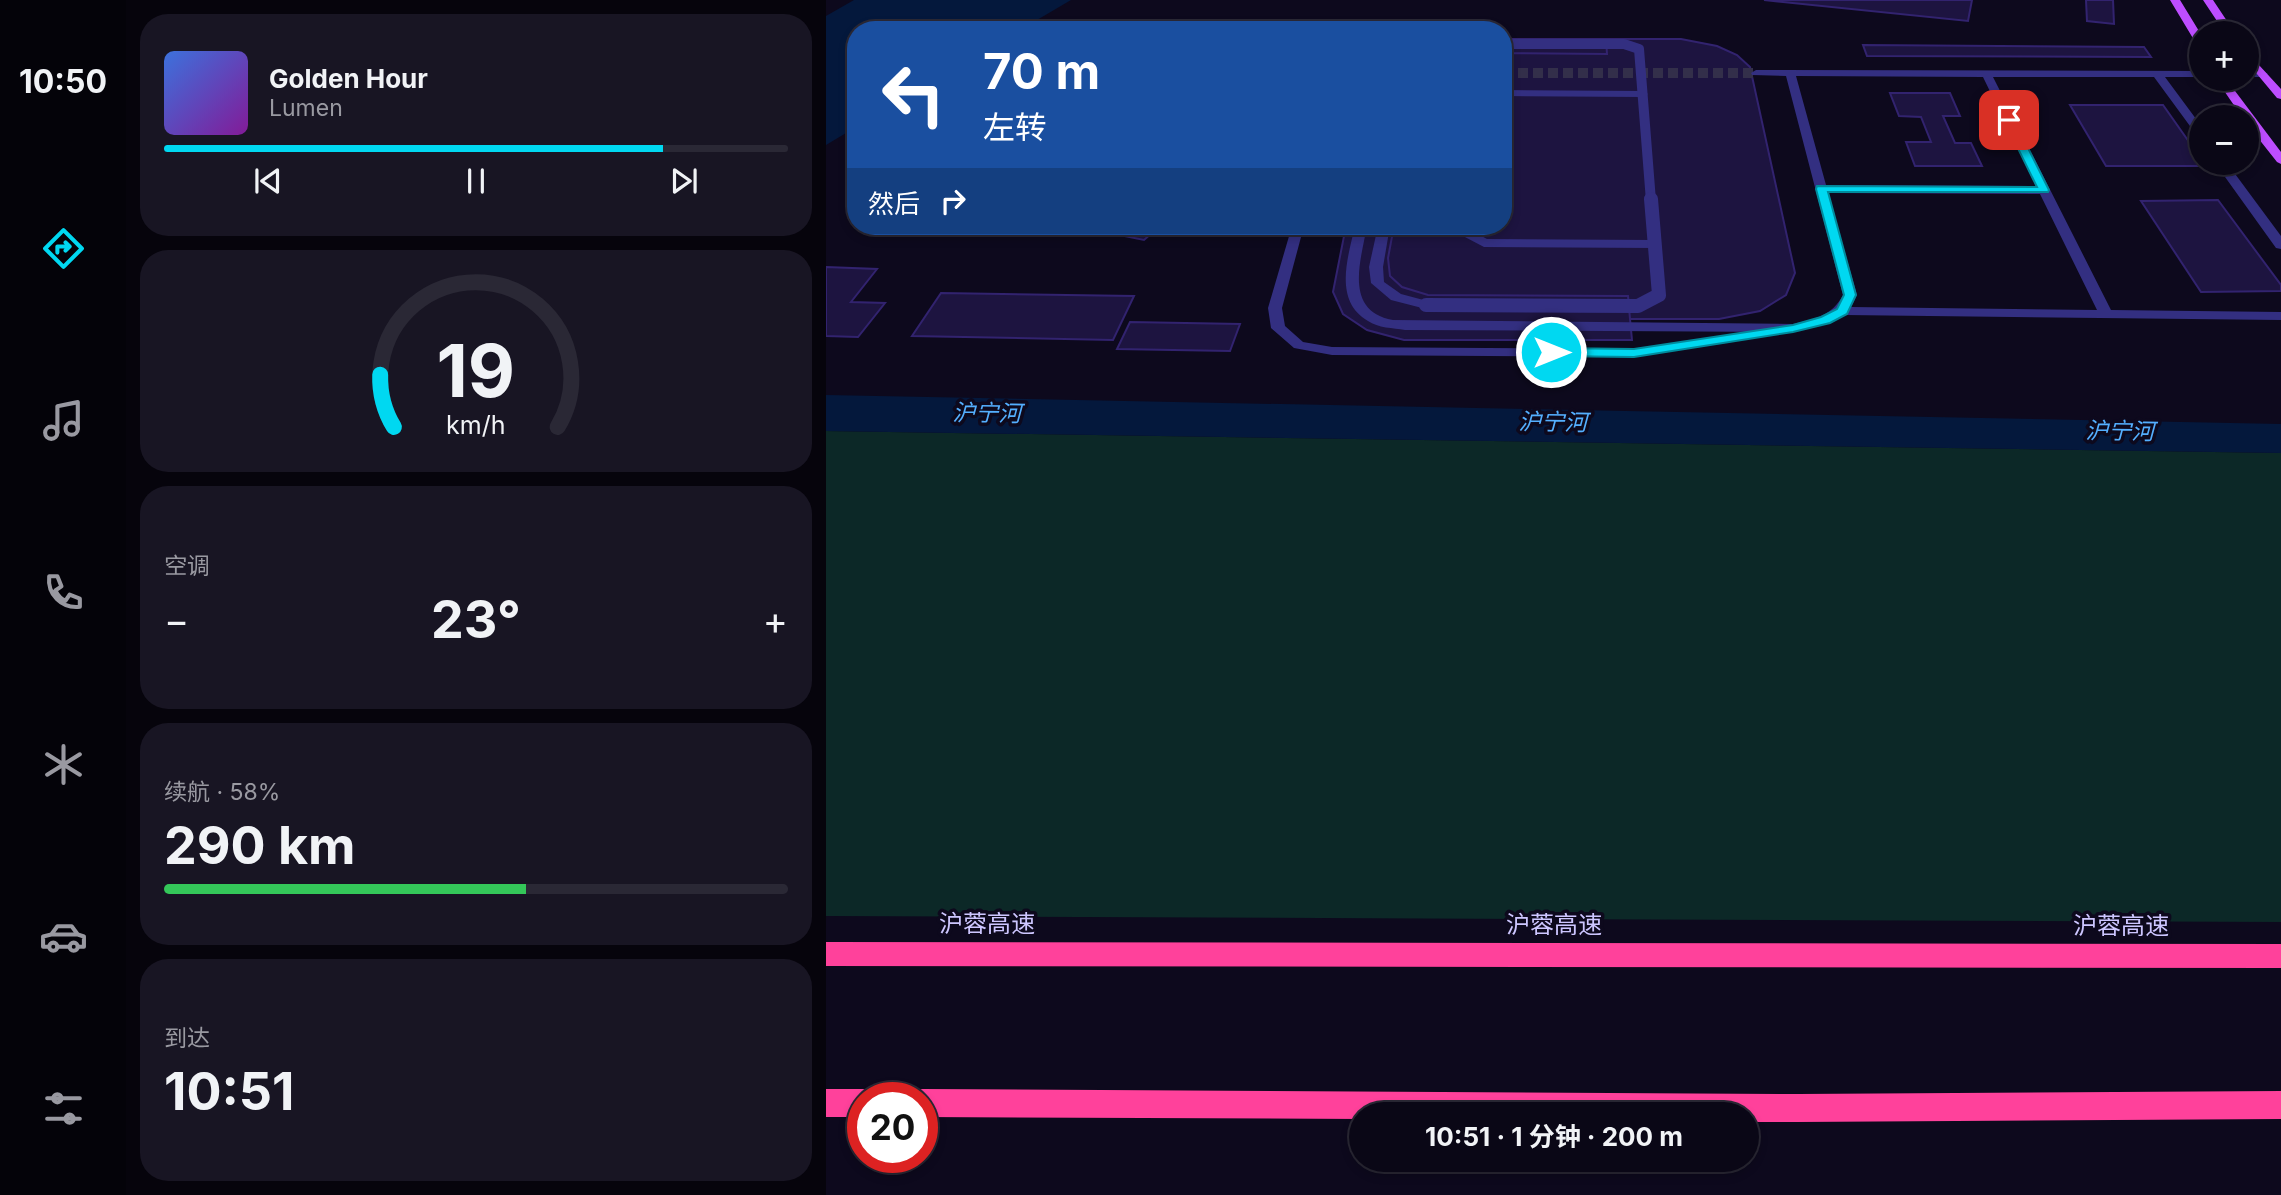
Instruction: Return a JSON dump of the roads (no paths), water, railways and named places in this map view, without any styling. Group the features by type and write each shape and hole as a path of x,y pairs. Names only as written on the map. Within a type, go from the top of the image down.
{"highway":[{"name":"沪蓉高速","path":"826,954 2281,956"},
{"path":"826,1102 847,1103"},
{"path":"938,1103 1784,1108 2281,1105"}],"main road":[{"path":"2175,0 2189,23"},
{"path":"2208,0 2222,21"},
{"path":"2259,69 2281,96"},
{"path":"2228,91 2281,160"}],"lane":[{"path":"1382,235 1376,267 1378,283 1396,297 1426,305 1638,306 1659,295 1639,49 1625,44 1512,44"},
{"path":"1756,73 2189,74"},
{"path":"1790,73 1850,295 1842,311"},
{"path":"1986,73 2106,314"},
{"path":"2157,74 2189,117"},
{"path":"1512,93 1643,94"},
{"path":"2230,175 2281,245"},
{"path":"1821,189 2044,190"},
{"path":"1295,235 1275,308 1278,328 1298,345 1332,351 1634,353 1793,328 1826,320 1842,311 2281,316"},
{"path":"1359,235 1350,278 1354,300 1373,318 1405,326 1793,328"},
{"path":"1471,235 1484,243 1655,244"}],"water":[{"path":"854,0 1071,0 1035,21 847,21 847,132 826,145 826,16"},
{"name":"沪宁河","path":"826,395 2281,424 2281,453 826,431"}],"tunnel":[{"path":"1512,73 1756,73"}]}
